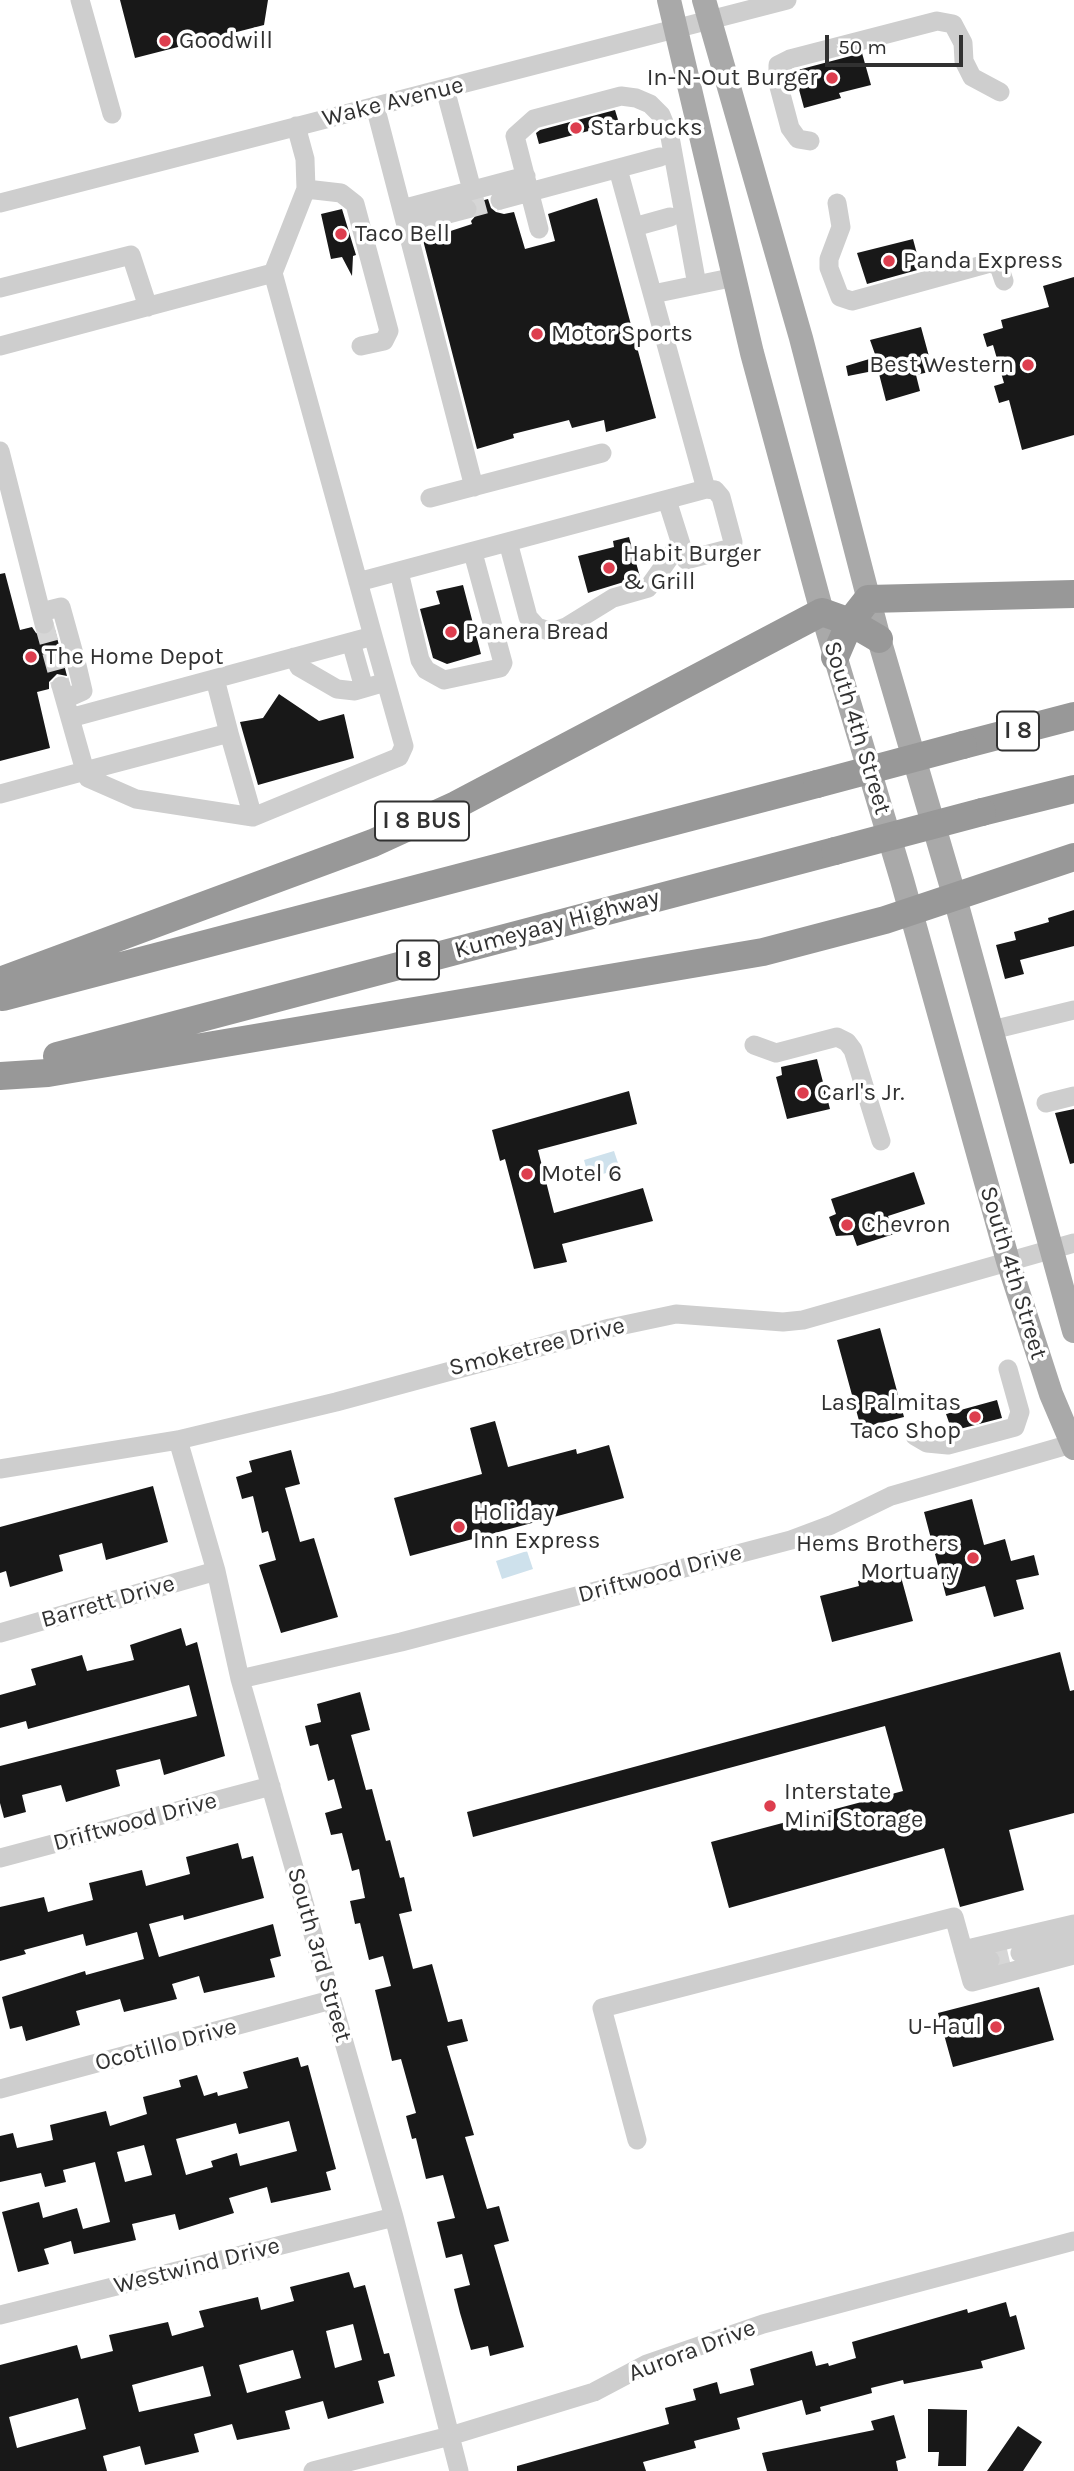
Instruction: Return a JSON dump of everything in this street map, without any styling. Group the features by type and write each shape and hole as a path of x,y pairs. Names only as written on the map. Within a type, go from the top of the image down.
{"highway":[{"path":"835,657 850,622 868,599 1074,594"},
{"path":"822,612 850,622 879,639"},
{"name":"I 8 BUS","path":"0,981 373,843 456,805 822,612"},
{"name":"I 8","path":"0,998 1074,716"},
{"name":"Kumeyaay Highway","path":"0,1070 1074,789"},
{"path":"0,1076 48,1073 763,952 911,912 1074,857"}],"main road":[{"name":"South 4th Street","path":"669,0 735,277 822,612 911,912 1008,1261 1072,1446"},
{"name":"South 4th Street","path":"707,10 802,338 879,639 992,1030 1062,1246 1074,1331"}],"street":[{"path":"80,0 112,114"},
{"name":"Wake Avenue","path":"0,203 677,30 707,10 787,0"},
{"path":"810,141 798,139 790,128 778,83 778,65 790,59 937,22 953,24 963,43 964,61 972,77 1000,92"},
{"path":"445,89 469,200"},
{"path":"539,229 515,136 534,119 621,96 636,98 650,104 661,115 670,136 697,285"},
{"path":"375,106 474,487"},
{"path":"65,701 88,778 136,799 253,817 399,757 404,746 273,273 306,189 304,159 296,126"},
{"path":"404,217 527,184 618,169 660,157"},
{"path":"618,169 706,489"},
{"path":"500,200 527,184"},
{"path":"306,189 341,193 355,204 389,331 384,341 362,346"},
{"path":"837,203 841,227 829,259 829,268 840,297 852,301 990,263 999,267 1004,281"},
{"path":"634,227 670,217"},
{"path":"0,288 131,255 148,307"},
{"path":"0,346 273,273"},
{"path":"653,294 735,277"},
{"path":"0,451 43,618 61,607 76,661 83,691 65,701"},
{"path":"430,498 602,453"},
{"path":"359,582 706,489 715,490 721,497 733,542 732,548 692,561 686,560 667,500"},
{"path":"508,542 528,617 537,628 552,632 566,627 613,598 648,588 676,550 681,548"},
{"path":"398,572 420,660 433,676 444,680 464,678 503,666 472,552"},
{"path":"65,701 215,680 373,636"},
{"path":"351,642 364,688"},
{"path":"295,657 299,667 337,689 348,691 386,682"},
{"path":"215,680 253,817"},
{"path":"0,794 229,733"},
{"path":"992,1030 1074,1010"},
{"path":"754,1045 776,1053 837,1037 847,1042 853,1050 881,1141"},
{"path":"1046,1103 1074,1096"},
{"name":"Smoketree Drive","path":"0,1469 177,1440 336,1402 622,1325 676,1314 783,1322 803,1320 1062,1246"},
{"path":"915,1436 927,1443 948,1445 1015,1427 1020,1412 1008,1369"},
{"name":"South 3rd Street","path":"177,1440 216,1571 240,1679 394,2217 459,2471"},
{"name":"Driftwood Drive","path":"240,1679 401,1642 791,1540 831,1525 891,1496 1072,1446"},
{"name":"Barrett Drive","path":"0,1633 216,1571"},
{"name":"Driftwood Drive","path":"0,1858 271,1786"},
{"path":"637,2140 602,2008 954,1917 972,1982 1074,1955"},
{"path":"966,1958 1074,1924"},
{"path":"1020,1953 1074,1939"},
{"path":"966,1958 990,1960"},
{"name":"Ocotillo Drive","path":"0,2089 331,2000"},
{"name":"Westwind Drive","path":"0,2315 394,2217"},
{"name":"Aurora Drive","path":"313,2471 450,2436 594,2392 647,2364 763,2324 1074,2241"}],"water":[{"path":"614,1151 620,1169 589,1178 584,1160"},
{"path":"527,1551 533,1569 502,1579 496,1561"}],"building":[{"name":"Goodwill","path":"120,0 268,0 264,25 135,58"},
{"name":"In-N-Out Burger","path":"862,53 871,85 839,93 841,98 804,108 794,71"},
{"path":"615,110 619,123 539,144 536,133 540,130"},
{"name":"Motor Sports","path":"597,198 656,418 606,432 604,420 572,428 569,420 513,434 514,438 477,449 423,240 472,224 471,221 479,212 477,202 488,199 491,208 496,212 514,212 525,249 555,241 548,214"},
{"name":"Taco Bell","path":"342,209 356,255 353,256 352,276 342,257 331,259 321,214"},
{"name":"Panda Express","path":"913,239 921,269 867,284 857,253"},
{"name":"Best Western","path":"1074,277 1074,435 1022,450 1009,400 999,403 994,386 1004,383 993,345 987,347 983,334 1003,328 1001,320 1049,307 1043,286"},
{"path":"921,327 933,371 916,375 920,391 886,401 878,370 848,376 846,366 876,357 870,340"},
{"name":"Habit Burger & Grill","path":"629,537 640,577 588,593 578,556 614,547 613,541"},
{"name":"The Home Depot","path":"5,573 20,630 32,627 36,633 46,636 55,630 67,676 57,674 49,682 49,689 37,692 50,748 0,761 0,574"},
{"name":"Panera Bread","path":"463,585 481,654 447,664 433,658 420,609 440,604 436,591"},
{"path":"279,694 319,721 344,714 354,758 258,785 240,722 263,718"},
{"path":"1074,910 1074,946 1020,960 1024,974 1005,979 996,945 1016,940 1014,932 1049,922 1048,918"},
{"name":"Carl's Jr.","path":"817,1059 830,1109 787,1119 776,1077 782,1075 781,1067"},
{"name":"Motel 6","path":"629,1091 637,1124 538,1150 554,1213 643,1188 653,1221 562,1244 567,1262 534,1269 505,1159 500,1161 492,1130"},
{"path":"1074,1109 1074,1163 1070,1164 1055,1113"},
{"name":"Chevron","path":"914,1172 925,1204 888,1216 894,1234 857,1246 853,1235 836,1236 829,1217 836,1214 831,1199"},
{"path":"880,1328 904,1417 861,1428 837,1340"},
{"name":"Las Palmitas Taco Shop","path":"997,1400 1002,1418 952,1431 946,1414"},
{"name":"Holiday Inn Express","path":"495,1421 508,1467 576,1449 577,1454 609,1445 624,1498 410,1556 394,1498 482,1474 470,1428"},
{"path":"291,1450 300,1484 285,1488 300,1542 314,1538 338,1617 281,1633 259,1565 276,1560 268,1531 262,1533 253,1496 242,1499 236,1477 252,1472 249,1461"},
{"path":"153,1486 168,1542 106,1560 102,1543 59,1555 63,1571 10,1587 6,1571 0,1573 0,1527"},
{"name":"Hems Brothers Mortuary","path":"972,1499 984,1545 1005,1539 1011,1561 1034,1555 1039,1575 1016,1580 1024,1609 994,1617 985,1586 946,1596 924,1512"},
{"path":"898,1566 913,1621 832,1642 820,1596 859,1586 858,1581 866,1579 865,1575"},
{"path":"181,1628 186,1646 197,1642 225,1756 164,1775 160,1759 116,1770 120,1786 66,1802 61,1785 22,1795 26,1812 4,1818 0,1803 0,1766 197,1716 189,1685 28,1729 26,1721 0,1728 0,1695 36,1685 31,1669 82,1655 87,1671 134,1660 130,1645"},
{"path":"1060,1652 1070,1691 1074,1690 1074,1813 1009,1830 1024,1890 960,1907 944,1848 729,1908 711,1842 903,1791 885,1726 473,1837 467,1812"},
{"path":"360,1692 370,1730 351,1735 366,1790 372,1789 386,1841 390,1840 400,1878 404,1877 412,1911 399,1914 413,1969 432,1964 448,2022 462,2019 468,2041 447,2046 474,2135 465,2137 487,2209 499,2206 509,2241 494,2245 524,2347 490,2356 488,2346 471,2350 460,2313 454,2289 470,2285 462,2254 446,2258 437,2222 455,2218 443,2175 426,2179 416,2138 412,2139 406,2116 416,2113 401,2059 392,2061 375,1990 391,1986 383,1956 369,1960 360,1923 355,1924 350,1901 365,1898 359,1869 352,1871 342,1833 331,1835 325,1813 342,1808 334,1779 328,1781 318,1744 310,1746 305,1726 321,1722 317,1704"},
{"path":"238,1843 242,1859 253,1856 264,1898 184,1920 183,1915 149,1924 159,1957 273,1924 281,1956 270,1959 275,1977 204,1993 199,1976 172,1984 177,1999 124,2012 120,1999 76,2011 80,2025 26,2041 22,2026 10,2029 2,1997 85,1971 86,1975 144,1959 137,1932 86,1946 83,1934 24,1950 26,1954 0,1961 0,1907 44,1897 48,1912 93,1900 89,1883 142,1870 146,1886 190,1874 186,1857"},
{"name":"U-Haul","path":"1039,1987 1054,2040 953,2067 938,2013"},
{"path":"298,2057 301,2067 308,2065 336,2169 326,2172 331,2190 271,2203 267,2187 229,2198 234,2213 179,2230 175,2214 132,2224 136,2240 74,2254 71,2241 44,2249 49,2264 18,2272 2,2212 39,2202 43,2218 77,2208 83,2229 110,2222 95,2162 63,2170 66,2182 45,2187 41,2173 0,2182 0,2136 13,2133 17,2148 53,2140 50,2125 106,2111 110,2126 147,2114 143,2097 181,2087 179,2080 197,2075 204,2096 217,2092 218,2096 248,2088 243,2072","holes":["289,2121 297,2151 240,2166 237,2153 211,2161 213,2167 186,2175 176,2139 236,2123 239,2134","144,2145 152,2175 125,2182 117,2152"]},
{"path":"349,2272 354,2288 365,2285 384,2354 389,2353 395,2376 378,2381 384,2403 328,2419 323,2401 285,2411 290,2429 237,2440 232,2424 194,2434 199,2452 145,2465 140,2446 103,2456 107,2471 0,2471 0,2365 77,2345 81,2359 113,2351 109,2335 168,2322 172,2336 204,2327 199,2311 258,2297 261,2310 294,2301 290,2287","holes":["353,2324 362,2360 335,2368 326,2331","293,2350 301,2378 247,2393 239,2365","203,2366 211,2396 139,2412 132,2385","78,2398 86,2429 17,2448 9,2417"]},
{"path":"1006,2302 1010,2317 1016,2315 1025,2349 981,2361 983,2368 904,2384 903,2380 871,2388 872,2393 820,2407 821,2411 806,2415 802,2400 737,2418 740,2429 694,2441 696,2448 643,2462 646,2471 517,2471 517,2466 669,2424 665,2408 696,2400 693,2389 717,2382 720,2394 754,2385 750,2369 812,2351 816,2366 828,2363 829,2366 856,2358 852,2342 967,2309 968,2313"},
{"path":"928,2409 967,2410 966,2466 938,2466 939,2452 928,2452"},
{"path":"894,2415 906,2458 896,2461 898,2471 767,2471 762,2453 874,2430 871,2421"},
{"path":"1018,2426 1042,2442 1023,2471 987,2471"}],"tunnel":[{"path":"467,209 500,200"},
{"path":"44,624 61,686"},
{"path":"990,1960 1020,1953"}],"place":[{"name":"Goodwill","path":"165,41"},
{"name":"In-N-Out Burger","path":"832,78"},
{"name":"Starbucks","path":"576,128"},
{"name":"Taco Bell","path":"341,234"},
{"name":"Panda Express","path":"889,261"},
{"name":"Motor Sports","path":"537,334"},
{"name":"Best Western","path":"1028,365"},
{"name":"Habit Burger & Grill","path":"609,568"},
{"name":"Panera Bread","path":"451,632"},
{"name":"The Home Depot","path":"31,657"},
{"name":"Carl's Jr.","path":"803,1093"},
{"name":"Motel 6","path":"527,1174"},
{"name":"Chevron","path":"847,1225"},
{"name":"Las Palmitas Taco Shop","path":"975,1417"},
{"name":"Holiday Inn Express","path":"459,1527"},
{"name":"Hems Brothers Mortuary","path":"973,1558"},
{"name":"Interstate Mini Storage","path":"770,1806"},
{"name":"U-Haul","path":"996,2027"}]}
